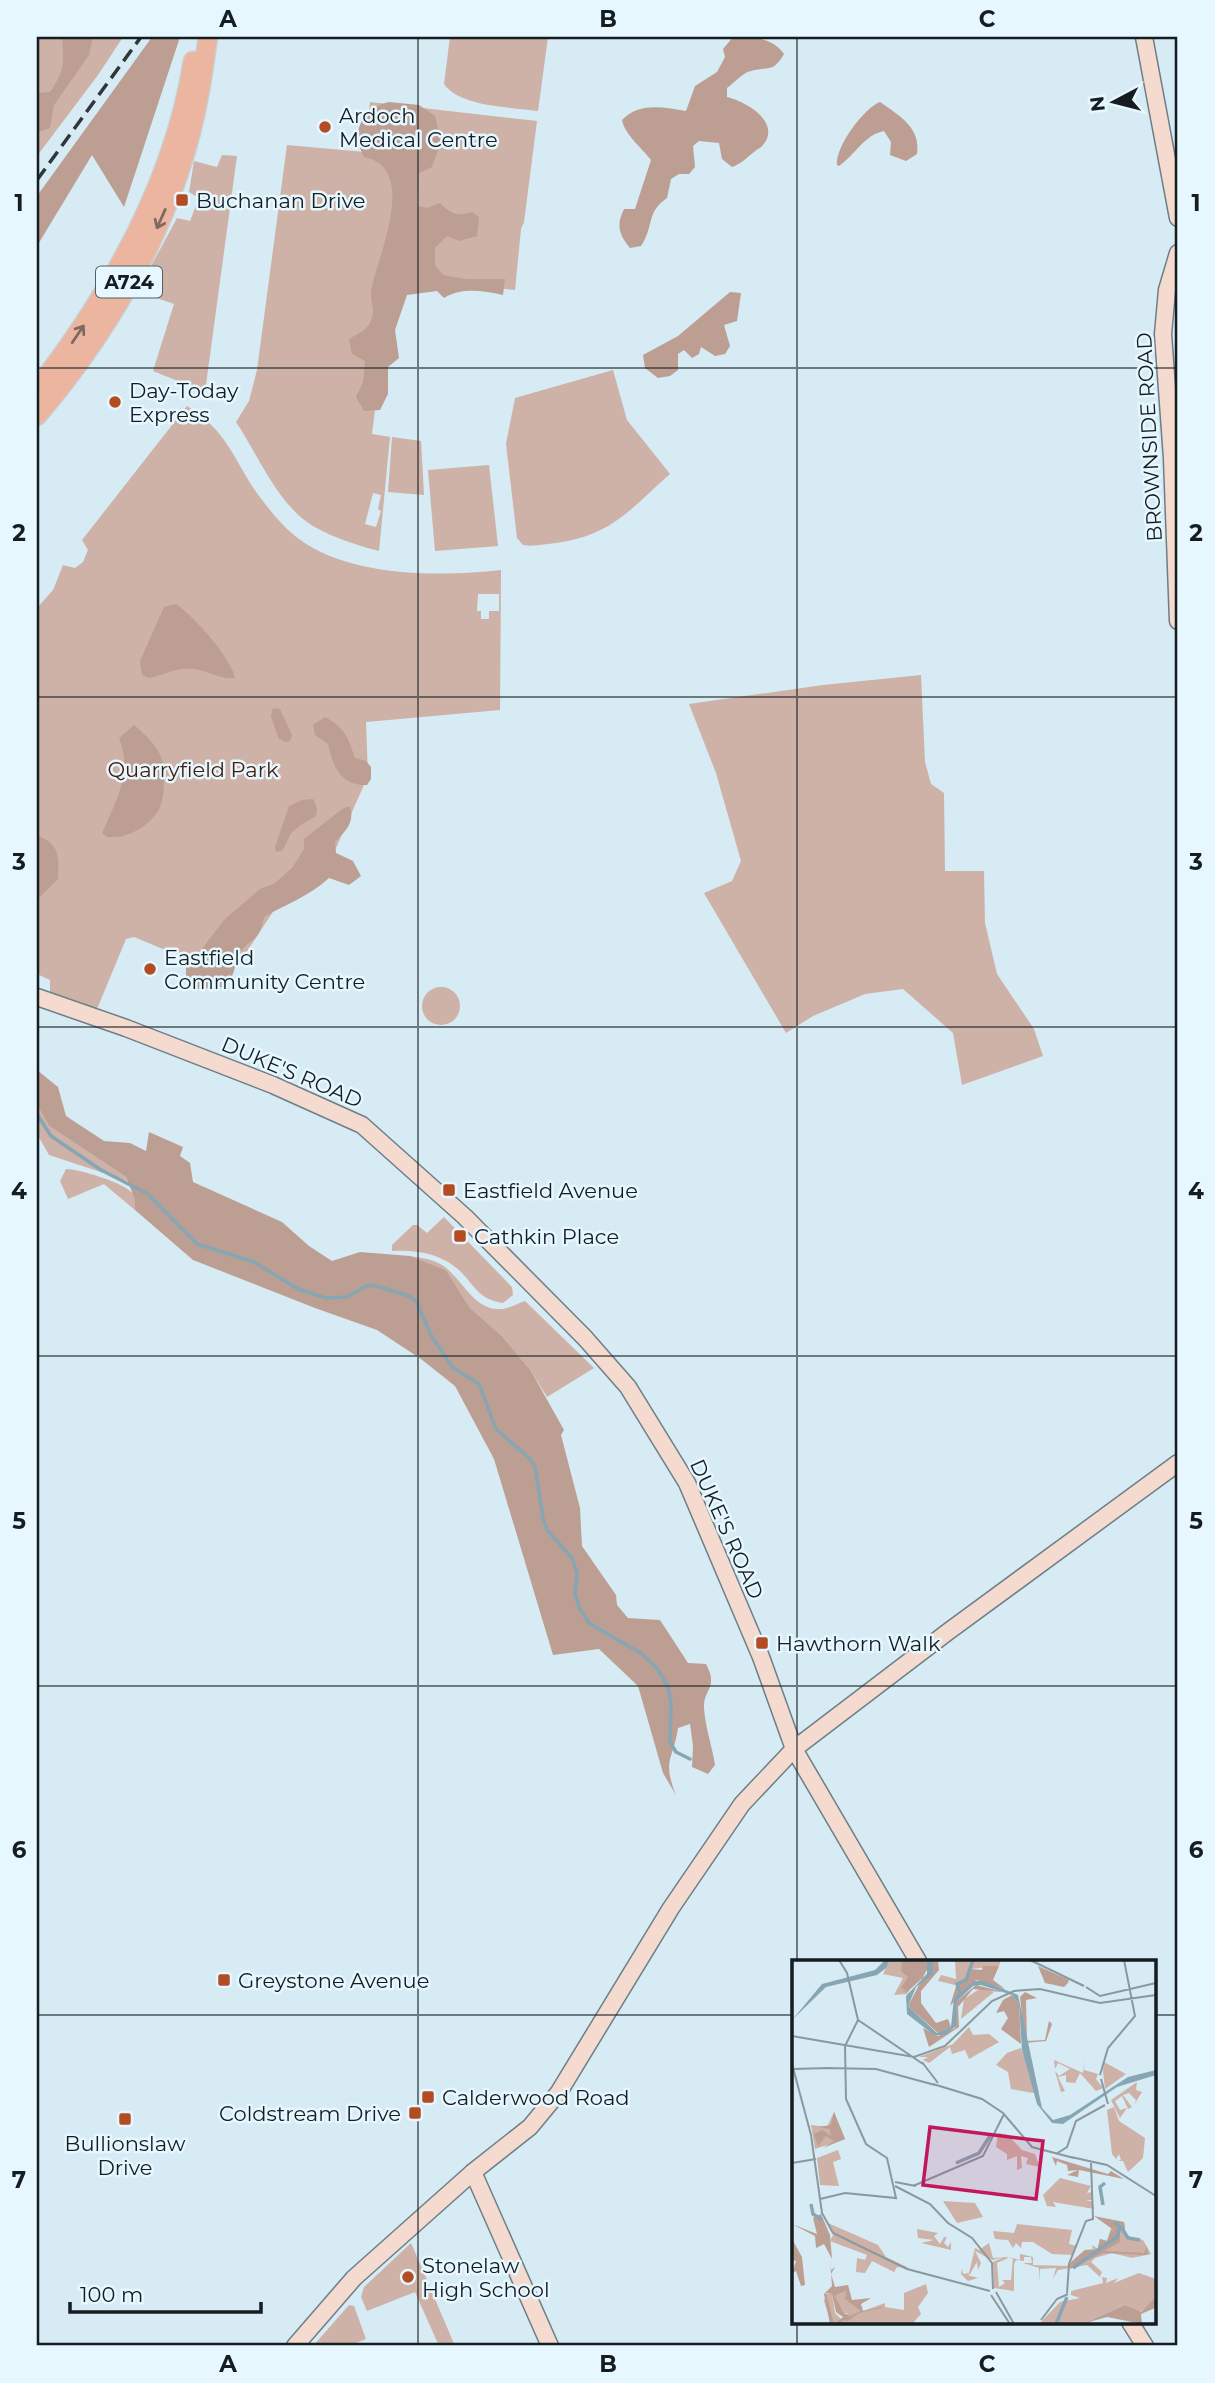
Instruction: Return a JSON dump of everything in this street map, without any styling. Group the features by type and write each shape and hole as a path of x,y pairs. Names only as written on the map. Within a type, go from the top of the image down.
{"main road":[{"name":"A724","path":"37,416 91,346 163,216 184,131 197,37"},
{"name":"A724","path":"37,389 76,337 121,264 143,221 199,97 208,37"}],"street":[{"path":"1144,37 1178,218"},
{"name":"BROWNSIDE ROAD","path":"1178,253 1167,290 1163,334 1172,458 1178,621"},
{"name":"DUKE'S ROAD","path":"37,997 273,1085 362,1125 465,1217 585,1338 628,1388 687,1483 761,1657 794,1749 917,1960"},
{"path":"295,2346 354,2278 473,2172 530,2127 559,2092 671,1908 742,1804 794,1749 1178,1463"},
{"path":"473,2172 550,2346"},
{"path":"1131,2324 1145,2346"}],"green space":[{"path":"37,37 123,37 37,156"},
{"path":"450,37 548,37 538,111 487,105 452,92 444,84"},
{"path":"370,102 537,121 515,290 392,276 372,434 390,437 379,551 329,534 301,517 279,493 236,422 249,401 257,370 287,145 365,152","holes":["373,493 381,495 378,509 381,511 376,527 365,524"]},
{"path":"222,155 237,156 205,392 153,371 174,304 151,296 144,279 177,218 190,221 199,198 189,192 194,161 217,167"},
{"path":"613,370 627,420 670,474 607,527 576,539 523,545 517,538 506,444 515,398"},
{"name":"Quarryfield Park","path":"187,406 221,436 259,496 288,530 320,552 343,561 396,571 451,573 501,570 500,710 366,722 368,776 319,886 280,901 240,962 203,953 175,954 134,937 126,939 97,1009 50,992 50,980 37,974 37,608 53,590 63,565 75,568 83,562 88,550 82,540","holes":["478,594 499,594 499,611 489,611 489,619 481,619 481,611 477,611"]},
{"path":"392,437 421,441 424,495 388,492"},
{"path":"489,465 498,546 435,551 428,470"},
{"path":"921,675 925,762 931,784 944,793 945,871 984,871 985,923 997,974 1034,1029 1043,1056 962,1085 953,1033 903,989 865,994 813,1016 786,1033 704,893 732,881 741,861 716,773 689,704 823,685"},
{"path":"441,987 455,992 460,1006 455,1020 441,1025 427,1020 422,1006 427,992"},
{"path":"37,1105 49,1126 126,1177 128,1181 49,1155 37,1134"},
{"path":"66,1169 81,1171 121,1185 133,1194 135,1210 104,1184 68,1199 60,1181"},
{"path":"444,1217 512,1287 513,1295 503,1303 488,1299 478,1292 460,1271 436,1256 392,1251 392,1245 413,1225 427,1233"},
{"path":"410,1256 442,1265 474,1298 489,1308 505,1309 525,1301 594,1368 547,1397 531,1371 502,1336 470,1308 446,1270"},
{"path":"411,2243 455,2346 439,2346 415,2292 367,2311 361,2297 364,2287"},
{"path":"349,2305 354,2306 366,2339 349,2346 313,2346"}],"shaded area":[{"path":"93,37 89,55 54,105 50,128 37,132 37,97 39,93 50,92 61,72 62,38"},
{"path":"152,37 180,37 124,207 92,155 37,246 37,196"},
{"path":"733,37 768,41 784,54 770,68 748,72 727,88 727,97 751,108 765,121 768,136 761,147 732,167 722,159 719,143 699,141 693,146 695,167 689,174 679,174 671,179 667,198 653,214 641,246 630,248 621,234 620,220 624,209 635,209 651,160 630,136 622,120 628,114 643,108 660,107 686,111 695,86 717,72 725,57 723,49"},
{"path":"389,102 419,105 435,116 441,141 432,167 419,173 417,206 427,208 440,203 454,214 472,212 479,217 477,236 459,241 447,236 435,248 435,265 443,275 465,279 505,279 503,295 473,291 458,292 444,298 437,291 407,295 395,330 399,358 388,367 388,394 380,410 364,411 356,397 363,382 365,361 352,354 349,339 371,322 371,291 391,215 392,195 390,178 381,165 364,157 358,133 366,115"},
{"path":"880,102 908,124 916,137 917,154 906,161 890,155 891,142 884,131 871,137 845,162 837,165 841,148 852,129 866,112"},
{"path":"730,292 741,293 737,321 724,325 730,346 725,354 715,356 701,347 699,354 692,358 684,350 678,354 678,370 670,376 658,378 645,368 643,355 678,336"},
{"path":"176,604 211,638 227,659 235,678 224,678 189,668 149,678 142,675 140,661 164,607"},
{"path":"273,708 280,709 292,735 290,741 279,739 271,717"},
{"path":"325,717 345,734 355,758 366,761 371,767 371,779 367,785 345,779 336,767 328,744 315,735 313,725"},
{"path":"134,725 152,742 161,757 164,774 162,801 158,811 142,827 129,834 107,837 102,833 117,798 123,775 123,751 119,738"},
{"path":"313,799 317,808 316,816 291,833 283,850 276,852 275,847 289,806 302,800"},
{"path":"350,806 350,822 335,842 336,853 353,861 361,876 349,885 329,878 306,895 264,917 256,937 242,949 225,987 197,989 186,980 186,965 224,920 260,889 275,883 292,868 304,849 304,839 342,809"},
{"path":"37,835 54,847 58,879 37,900"},
{"path":"37,1070 58,1087 66,1116 104,1141 130,1143 146,1151 149,1132 183,1147 180,1156 190,1163 193,1182 282,1222 309,1246 332,1261 360,1252 410,1256 446,1270 470,1308 502,1336 531,1371 564,1430 561,1435 580,1508 582,1546 616,1595 617,1605 628,1618 660,1620 688,1663 706,1664 711,1683 704,1708 715,1765 708,1774 692,1767 690,1724 678,1728 669,1767 676,1795 663,1773 638,1686 599,1649 553,1655 494,1459 455,1386 421,1359 377,1330 193,1260 135,1210 135,1200 126,1177 49,1126 37,1105"}],"waterway":[{"path":"37,1114 51,1136 101,1170 148,1194 197,1244 254,1262 298,1289 326,1298 347,1297 373,1285 409,1296 416,1301 431,1335 452,1367 479,1384 496,1429 535,1466 547,1530 572,1558 577,1573 575,1594 589,1623 642,1654 657,1668 668,1687 671,1704 670,1742 676,1752 690,1759"}],"railway":[{"path":"37,180 141,37"}],"place":[{"name":"Ardoch Medical Centre","path":"325,127"},
{"name":"Buchanan Drive","path":"182,200"},
{"name":"Day-Today Express","path":"115,402"},
{"name":"Eastfield Community Centre","path":"150,969"},
{"name":"Eastfield Avenue","path":"449,1190"},
{"name":"Cathkin Place","path":"460,1236"},
{"name":"Hawthorn Walk","path":"762,1643"},
{"name":"Greystone Avenue","path":"224,1980"},
{"name":"Calderwood Road","path":"428,2097"},
{"name":"Coldstream Drive","path":"415,2113"},
{"name":"Bullionslaw Drive","path":"125,2119"},
{"name":"Stonelaw High School","path":"408,2277"}]}
